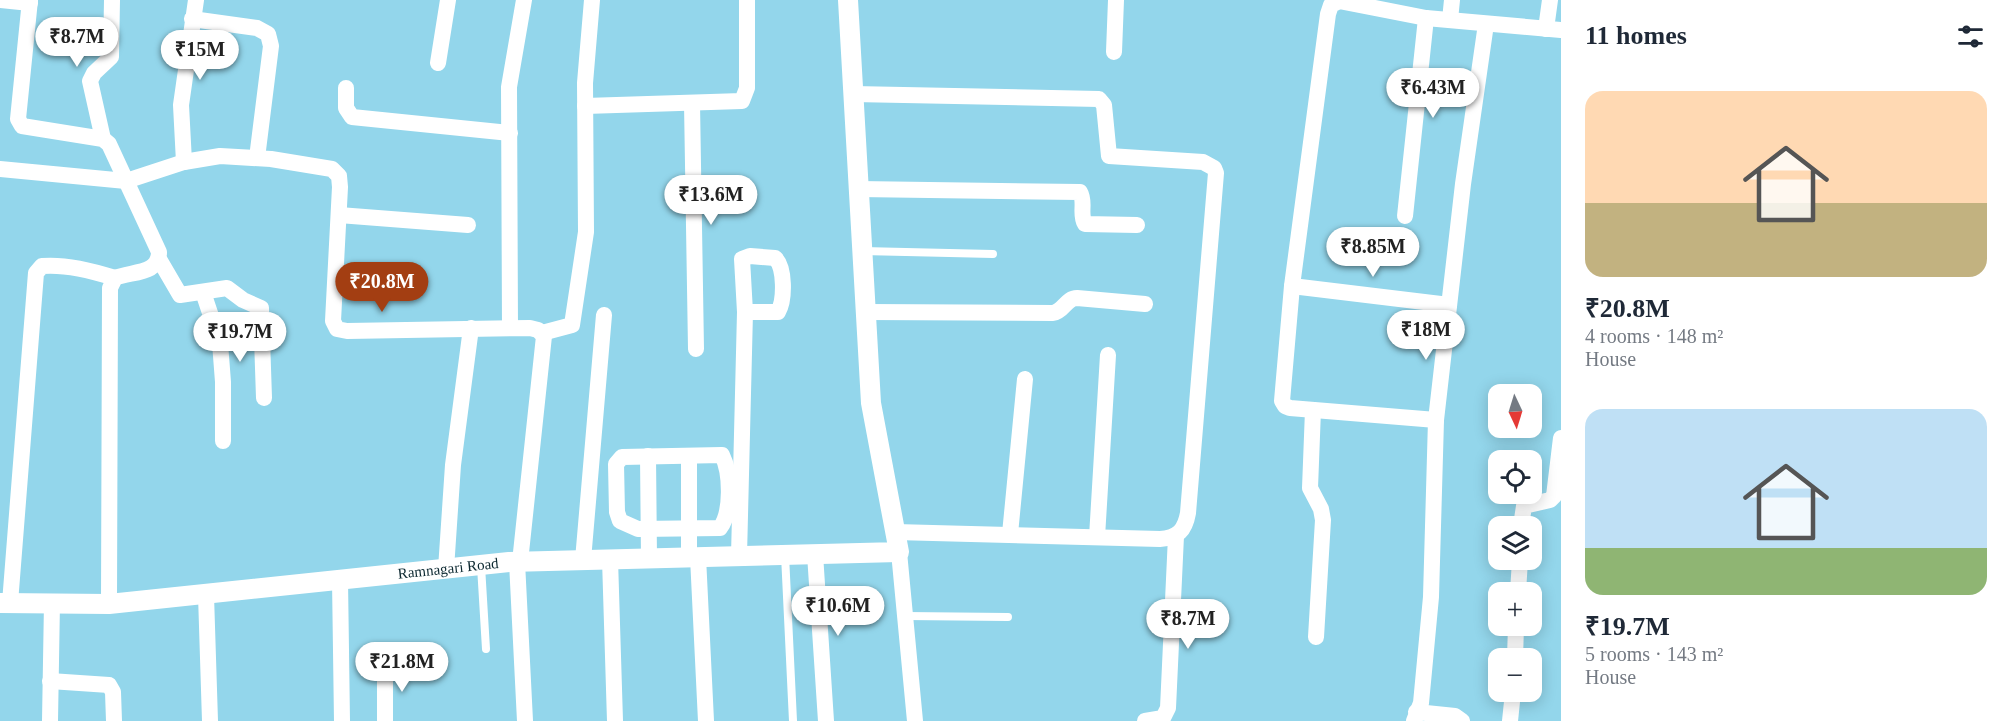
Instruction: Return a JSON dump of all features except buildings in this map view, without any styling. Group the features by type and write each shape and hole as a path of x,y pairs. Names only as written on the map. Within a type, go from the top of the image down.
{"street":[{"path":"0,0 30,1 18,119 22,126 41,131 104,139"},
{"path":"112,0 111,57 94,73 90,81 104,139 109,144 156,244 159,259 178,294 186,296 227,288 243,300 261,308 264,398"},
{"path":"184,162 181,105 196,0"},
{"path":"438,63 448,0"},
{"path":"510,327 509,87 524,0"},
{"path":"0,169 126,181 184,162 220,156 257,158 332,169 340,180 333,321 337,329 347,331 510,327 530,328 542,333 570,327 573,321 586,232 585,106 592,0"},
{"path":"585,106 738,103 745,98 747,88 747,0"},
{"path":"848,0 871,403 899,552 915,721"},
{"path":"1114,52 1116,0"},
{"path":"1450,20 1452,0"},
{"path":"1436,420 1287,408 1282,401 1292,286 1328,14 1331,5 1339,1 1426,18 1554,30 1550,0"},
{"path":"1405,216 1426,18"},
{"path":"192,19 257,28 268,34 271,46 257,158"},
{"path":"1462,721 1455,716 1415,717 1421,703 1431,597 1436,420 1486,24"},
{"path":"346,88 347,112 352,117 510,133"},
{"path":"853,94 1099,99 1104,105 1110,156 1203,162 1214,168 1217,180 1193,428 1188,513 1182,530 1176,536 1160,539 895,532"},
{"path":"692,103 696,349"},
{"path":"858,189 1080,192 1083,197 1082,219 1085,225 1137,225"},
{"path":"339,215 468,225"},
{"path":"2,603 36,273 42,266 49,266 84,270 115,278 152,268 159,259"},
{"path":"109,604 110,288 115,278"},
{"path":"1292,286 1449,305"},
{"path":"203,292 220,343 223,382 223,441"},
{"path":"866,312 1053,313 1060,310 1070,299 1077,297 1145,304"},
{"path":"739,556 745,312"},
{"path":"583,560 604,315"},
{"path":"446,569 453,465 471,328"},
{"path":"525,721 518,562 545,346 542,333"},
{"path":"1097,537 1108,355"},
{"path":"1011,534 1025,379"},
{"path":"1313,410 1310,488 1323,516 1316,637"},
{"path":"1522,516 1524,506 1550,500 1554,496 1561,438"},
{"path":"722,455 727,466 727,513 720,528 649,529 627,526 620,521 617,512 616,464 622,457 689,456 722,455"},
{"path":"648,456 649,558"},
{"path":"689,456 688,529 694,557 706,721"},
{"path":"1145,721 1163,718 1168,708 1176,536"},
{"name":"Ramnagari Road","path":"2,603 109,604 518,562 899,552"},
{"path":"814,554 826,721"},
{"path":"610,560 615,721"},
{"path":"340,580 342,721"},
{"path":"206,595 210,721"},
{"path":"50,721 52,602"},
{"path":"385,664 385,721"},
{"path":"50,681 109,686 113,692 114,721"},
{"path":"1510,721 1512,702"}],"lane":[{"path":"862,251 993,254"},
{"path":"785,555 793,721"},
{"path":"481,565 486,649"},
{"path":"905,616 1008,617"}]}
